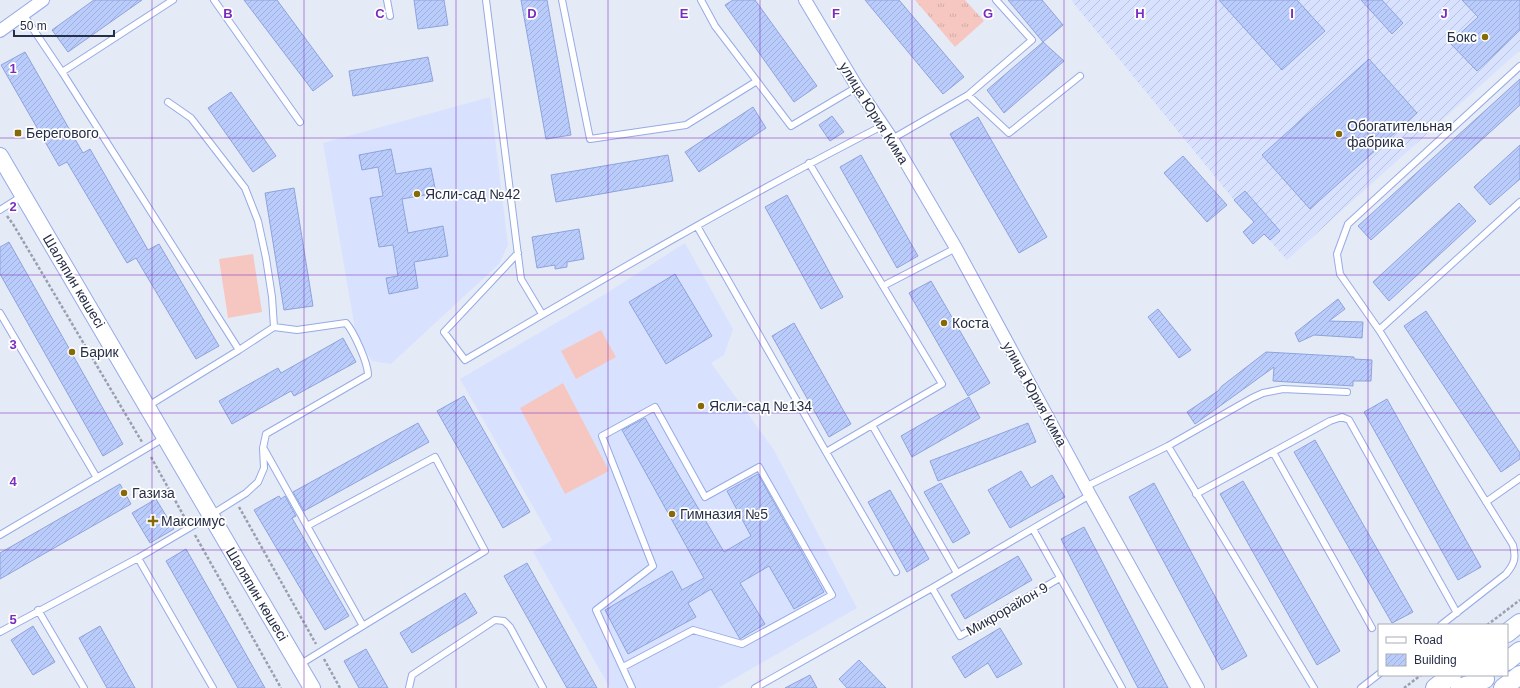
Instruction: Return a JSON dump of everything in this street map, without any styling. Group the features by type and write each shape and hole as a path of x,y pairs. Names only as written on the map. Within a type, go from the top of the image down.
{"main road":[{"name":"Шаляпин көшесі","path":"0,156 312,688"},
{"path":"1508,632 1520,623"},
{"path":"1508,660 1520,651"},
{"path":"1503,688 1520,675"},
{"path":"1435,688 1451,676"},
{"path":"1460,688 1482,681"}],"street":[{"path":"0,30 43,0"},
{"name":"улица Юрия Кима","path":"805,0 857,87 884,125 956,248 1088,491 1198,688"}],"lane":[{"path":"62,72 173,0"},
{"path":"214,0 300,122"},
{"path":"387,0 390,16"},
{"path":"486,0 521,279 542,314"},
{"path":"562,0 590,139 686,125 757,81"},
{"path":"701,0 715,26 791,126 857,87"},
{"path":"892,139 968,95 1032,40 996,0"},
{"path":"23,14 62,72 239,350"},
{"path":"1442,624 1506,574 1513,565 1515,554 1513,545 1379,330 1340,274 1337,254 1348,224 1520,66"},
{"path":"968,95 1009,133 1080,76"},
{"path":"168,102 191,118 245,188 258,221 266,258 272,297 274,327"},
{"path":"518,253 444,332 465,360 542,314 809,163 884,125"},
{"path":"809,163 942,384 826,452"},
{"path":"1,210 23,195"},
{"path":"1379,330 1520,202"},
{"path":"697,226 896,572"},
{"path":"883,286 956,248"},
{"path":"0,313 97,478"},
{"path":"0,632 38,610 138,558 211,516 235,500 258,482 264,468 263,448 266,434 368,375 352,330 346,323 297,330 274,327 148,406"},
{"path":"755,688 932,588 1033,529 1088,491 1252,398 1263,393 1283,389 1347,392"},
{"path":"623,667 693,630 742,644 832,595 759,467 705,497 655,407 602,436 653,566 596,610 632,688"},
{"path":"1196,494 1330,421 1342,417 1349,420 1457,613"},
{"path":"872,425 957,573"},
{"path":"0,535 166,437"},
{"path":"1168,446 1314,688"},
{"path":"263,448 363,626"},
{"path":"1273,452 1372,628"},
{"path":"299,665 485,551 435,456 308,526"},
{"path":"1486,502 1520,478"},
{"path":"1033,529 1122,688"},
{"path":"138,558 213,688"},
{"name":"Микрорайон 9","path":"932,588 960,636 1060,578"},
{"path":"38,610 84,688"},
{"path":"409,688 412,674 495,620 504,621 510,627 543,688"},
{"path":"1362,688 1378,675"}],"path":[{"path":"1,210 13,224 147,449 281,688"},
{"path":"235,500 340,688"},
{"path":"1488,624 1520,600"},
{"path":"1404,688 1420,676"}],"shaded area":[{"path":"1071,0 1520,0 1520,50 1287,260 1234,200"},
{"name":"Ясли-сад №42","path":"490,97 508,245 499,264 391,364 372,361 356,335 323,143"},
{"name":"Гимназия №5","path":"685,243 733,329 724,355 711,363 774,450 857,608 718,688 610,688 533,552 552,540 460,379 597,299"}],"green space":[{"path":"915,0 965,0 984,21 955,47"},
{"path":"253,254 262,312 228,318 219,259"},
{"path":"601,330 616,357 576,379 561,351"},
{"path":"563,383 609,471 565,494 520,408"}],"building":[{"path":"94,0 142,0 68,52 52,30"},
{"path":"244,0 277,0 333,76 313,91"},
{"path":"414,0 444,0 448,25 418,29"},
{"path":"521,0 547,0 571,135 546,139"},
{"path":"733,0 755,0 817,86 794,102 725,5"},
{"path":"865,0 899,0 964,77 943,94"},
{"path":"1008,0 1042,0 1063,25 1043,42"},
{"path":"1219,0 1297,0 1325,31 1282,70"},
{"path":"1361,0 1382,0 1403,23 1392,34"},
{"name":"Бокс","path":"1462,0 1520,0 1520,30 1477,71 1450,43 1478,17"},
{"path":"1043,42 1064,61 1004,113 987,90"},
{"path":"25,52 83,153 90,149 148,250 159,244 219,346 196,359 136,258 127,263 67,162 59,166 1,65"},
{"path":"428,57 433,81 353,96 349,71"},
{"name":"Обогатительная фабрика","path":"1369,59 1417,113 1310,209 1262,155"},
{"path":"1520,79 1520,105 1371,240 1358,226"},
{"path":"231,92 276,156 253,172 208,108"},
{"path":"753,107 766,128 699,172 685,152"},
{"path":"832,116 844,132 830,141 819,125"},
{"path":"978,117 1047,237 1019,253 950,134"},
{"path":"1520,145 1520,179 1490,205 1474,187"},
{"path":"391,149 396,174 431,168 436,193 402,199 408,233 443,226 448,256 414,262 418,288 389,294 386,278 398,276 393,245 379,247 370,198 383,196 378,167 362,170 359,155"},
{"path":"668,155 673,181 556,202 551,175"},
{"path":"861,155 918,256 897,268 840,167"},
{"path":"1183,156 1227,205 1207,222 1164,173"},
{"path":"294,188 313,306 284,310 265,193"},
{"path":"1245,191 1280,231 1270,240 1264,234 1253,244 1243,232 1254,222 1234,200"},
{"path":"787,195 843,297 821,309 765,207"},
{"path":"1459,203 1476,221 1389,301 1373,282"},
{"path":"579,229 584,259 567,262 567,267 555,269 555,265 537,268 532,237"},
{"path":"9,242 123,444 103,456 0,274 0,247"},
{"path":"675,274 712,336 666,364 629,302"},
{"path":"931,281 990,383 968,396 909,293"},
{"path":"1338,299 1345,309 1329,321 1363,322 1362,338 1314,335 1299,342 1295,333"},
{"path":"1158,309 1191,350 1179,358 1148,317"},
{"path":"1426,311 1520,453 1520,459 1501,472 1404,326"},
{"path":"794,323 851,424 829,437 772,336"},
{"path":"343,338 356,362 294,396 291,391 232,424 219,401 278,368 281,373"},
{"path":"1266,352 1354,357 1354,359 1372,360 1371,381 1353,381 1353,386 1273,381 1274,367 1195,424 1187,412 1218,391 1222,386"},
{"path":"464,396 530,512 503,528 437,411"},
{"path":"969,397 980,418 912,457 901,436"},
{"path":"1387,399 1481,567 1458,580 1364,412"},
{"path":"645,418 724,552 751,536 727,491 758,474 824,592 794,609 769,566 740,583 765,624 740,639 711,589 688,603 696,617 628,654 605,610 672,571 682,590 704,578 622,430"},
{"path":"418,423 429,442 304,511 293,492"},
{"path":"1028,423 1036,442 938,481 930,461"},
{"path":"1315,440 1413,612 1392,623 1294,452"},
{"path":"1021,471 1031,488 1052,475 1065,497 1010,528 988,490"},
{"path":"1243,481 1340,651 1317,665 1220,494"},
{"path":"941,483 970,533 953,543 924,492"},
{"path":"1154,483 1247,656 1222,670 1129,497"},
{"path":"120,484 131,504 0,579 0,553"},
{"path":"890,490 929,559 907,572 868,502"},
{"path":"279,496 281,499 285,496 296,516 292,518 349,616 325,630 254,510"},
{"name":"Максимус","path":"156,499 174,529 150,543 132,513"},
{"path":"1084,527 1168,688 1138,688 1061,539"},
{"path":"186,549 265,688 238,688 166,561"},
{"path":"1018,556 1032,580 965,619 951,595"},
{"path":"527,563 597,688 567,688 504,576"},
{"path":"465,593 477,613 412,653 400,633"},
{"path":"33,626 55,662 33,675 11,640"},
{"path":"100,626 135,688 107,688 79,638"},
{"path":"1000,628 1022,664 997,678 988,663 965,678 952,657"},
{"path":"366,649 388,688 359,688 344,661"},
{"path":"859,660 886,688 847,688 839,679"},
{"path":"810,675 817,688 785,688"}],"place":[{"name":"Бокс","path":"1485,37"},
{"name":"Берегового","path":"18,133"},
{"name":"Обогатительная фабрика","path":"1339,134"},
{"name":"Ясли-сад №42","path":"417,194"},
{"name":"Коста","path":"944,323"},
{"name":"Барик","path":"72,352"},
{"name":"Ясли-сад №134","path":"701,406"},
{"name":"Газиза","path":"124,493"},
{"name":"Гимназия №5","path":"672,514"},
{"name":"Максимус","path":"153,521"}]}
